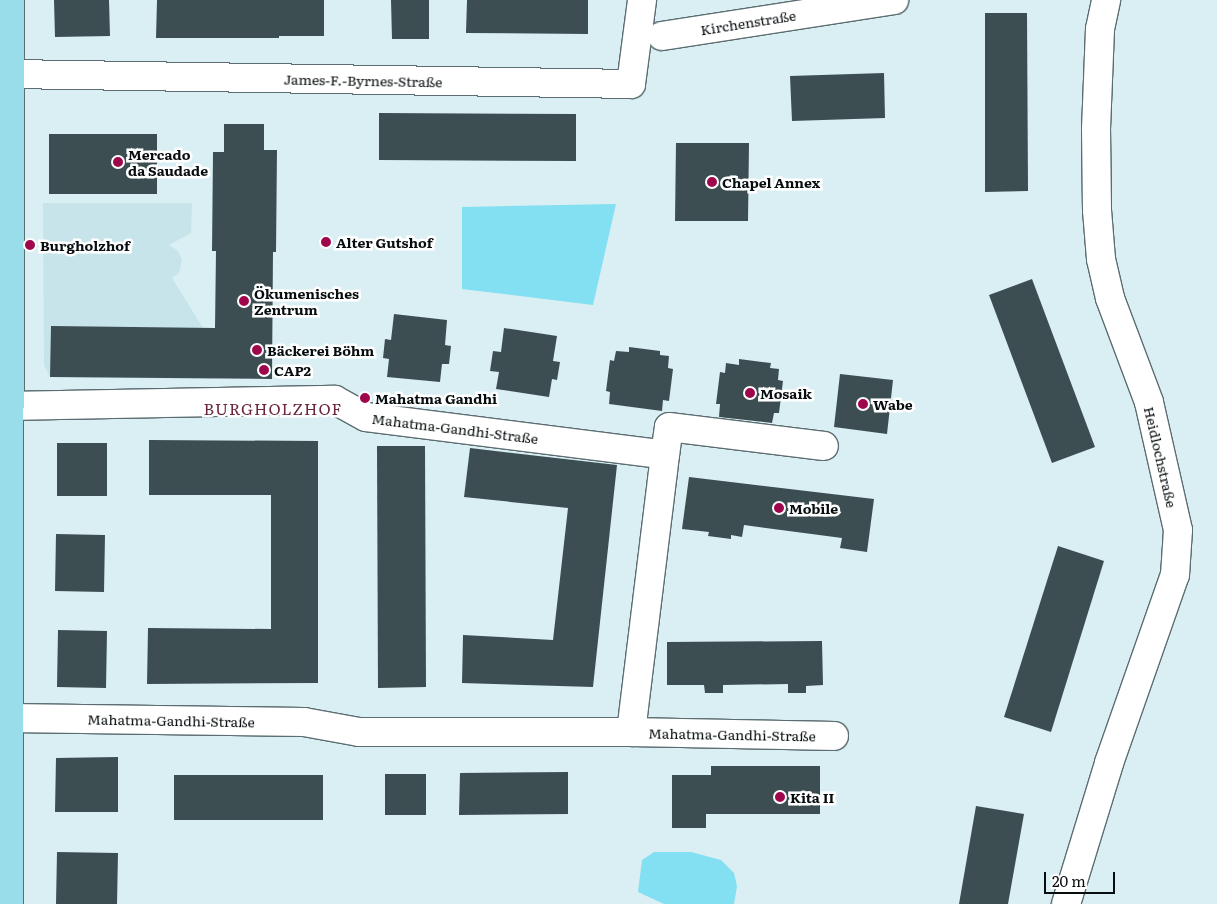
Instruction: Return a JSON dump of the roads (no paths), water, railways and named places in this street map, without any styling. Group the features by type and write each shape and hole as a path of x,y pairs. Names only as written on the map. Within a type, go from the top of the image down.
{"main road":[{"path":"9,904 8,406 10,0"}],"street":[{"name":"James-F.-Byrnes-Straße","path":"10,74 631,84 642,0"},
{"name":"Kirchenstraße","path":"662,36 894,0"},
{"name":"Heidlochstraße","path":"1066,904 1112,754 1175,575 1178,530 1149,402 1110,298 1101,259 1097,210 1096,129 1100,29 1106,0"},
{"name":"Mahatma-Gandhi-Straße","path":"8,406 335,400 366,417 665,455"},
{"name":"Mahatma-Gandhi-Straße","path":"631,732 669,427 824,446"},
{"name":"Mahatma-Gandhi-Straße","path":"9,718 304,722 359,732 631,732 834,736"}],"place":[{"name":"Mercado da Saudade","path":"118,162"},
{"name":"Chapel Annex","path":"712,182"},
{"name":"Alter Gutshof","path":"326,242"},
{"name":"Burgholzhof","path":"30,245"},
{"name":"Ökumenisches Zentrum","path":"244,301"},
{"name":"Bäckerei Böhm","path":"257,350"},
{"name":"CAP2","path":"264,370"},
{"name":"Mosaik","path":"750,393"},
{"name":"Mahatma Gandhi","path":"365,398"},
{"name":"Wabe","path":"863,404"},
{"name":"Mobile","path":"779,508"},
{"name":"Kita II","path":"780,797"}],"district":[{"name":"BURGHOLZHOF","path":"273,408"}]}
